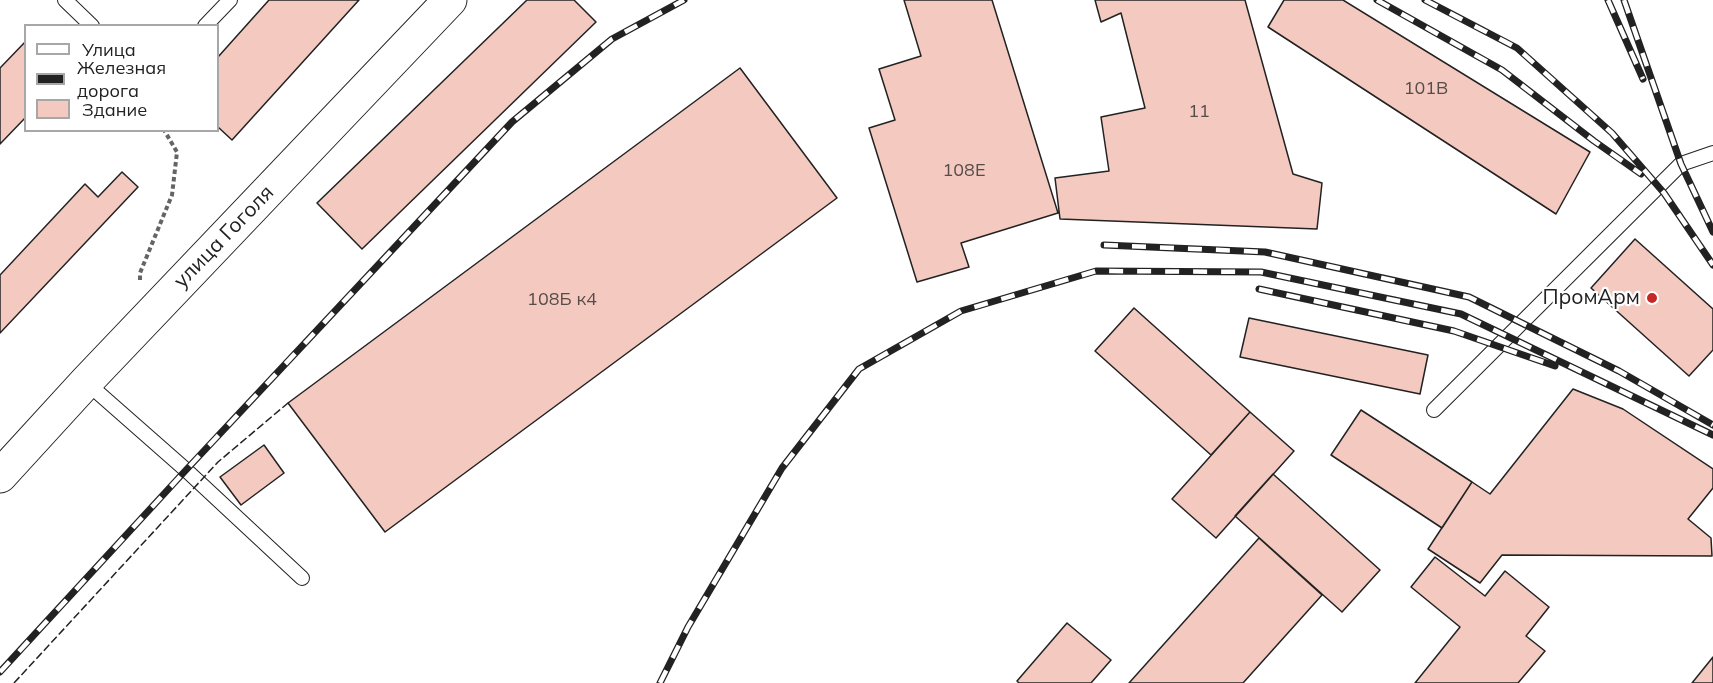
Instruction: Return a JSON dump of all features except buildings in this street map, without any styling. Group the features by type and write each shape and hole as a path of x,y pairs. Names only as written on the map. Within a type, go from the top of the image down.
{"main road":[{"name":"улица Гоголя","path":"0,476 86,381 450,0"}],"lane":[{"path":"207,24 230,0"},
{"path":"68,1 90,24"},
{"path":"1434,410 1681,164 1713,153"},
{"path":"86,381 302,578"}],"path":[{"path":"137,329 140,273 172,195 177,152 165,132"}],"railway":[{"path":"0,672 512,122 612,39 684,0"},
{"path":"1377,0 1502,70 1641,174"},
{"path":"1425,0 1517,48 1612,133 1664,193 1713,265"},
{"path":"1608,0 1643,79"},
{"path":"1624,0 1681,164 1713,232"},
{"path":"1104,245 1265,252 1469,297 1619,371 1713,425"},
{"path":"660,683 688,627 782,468 859,369 961,311 1096,271 1261,272 1461,314 1713,435"},
{"path":"1259,289 1454,331 1555,366"}],"fence":[{"path":"14,683 218,462 288,403"}],"place":[{"name":"ПромАрм","path":"1652,298"}]}
